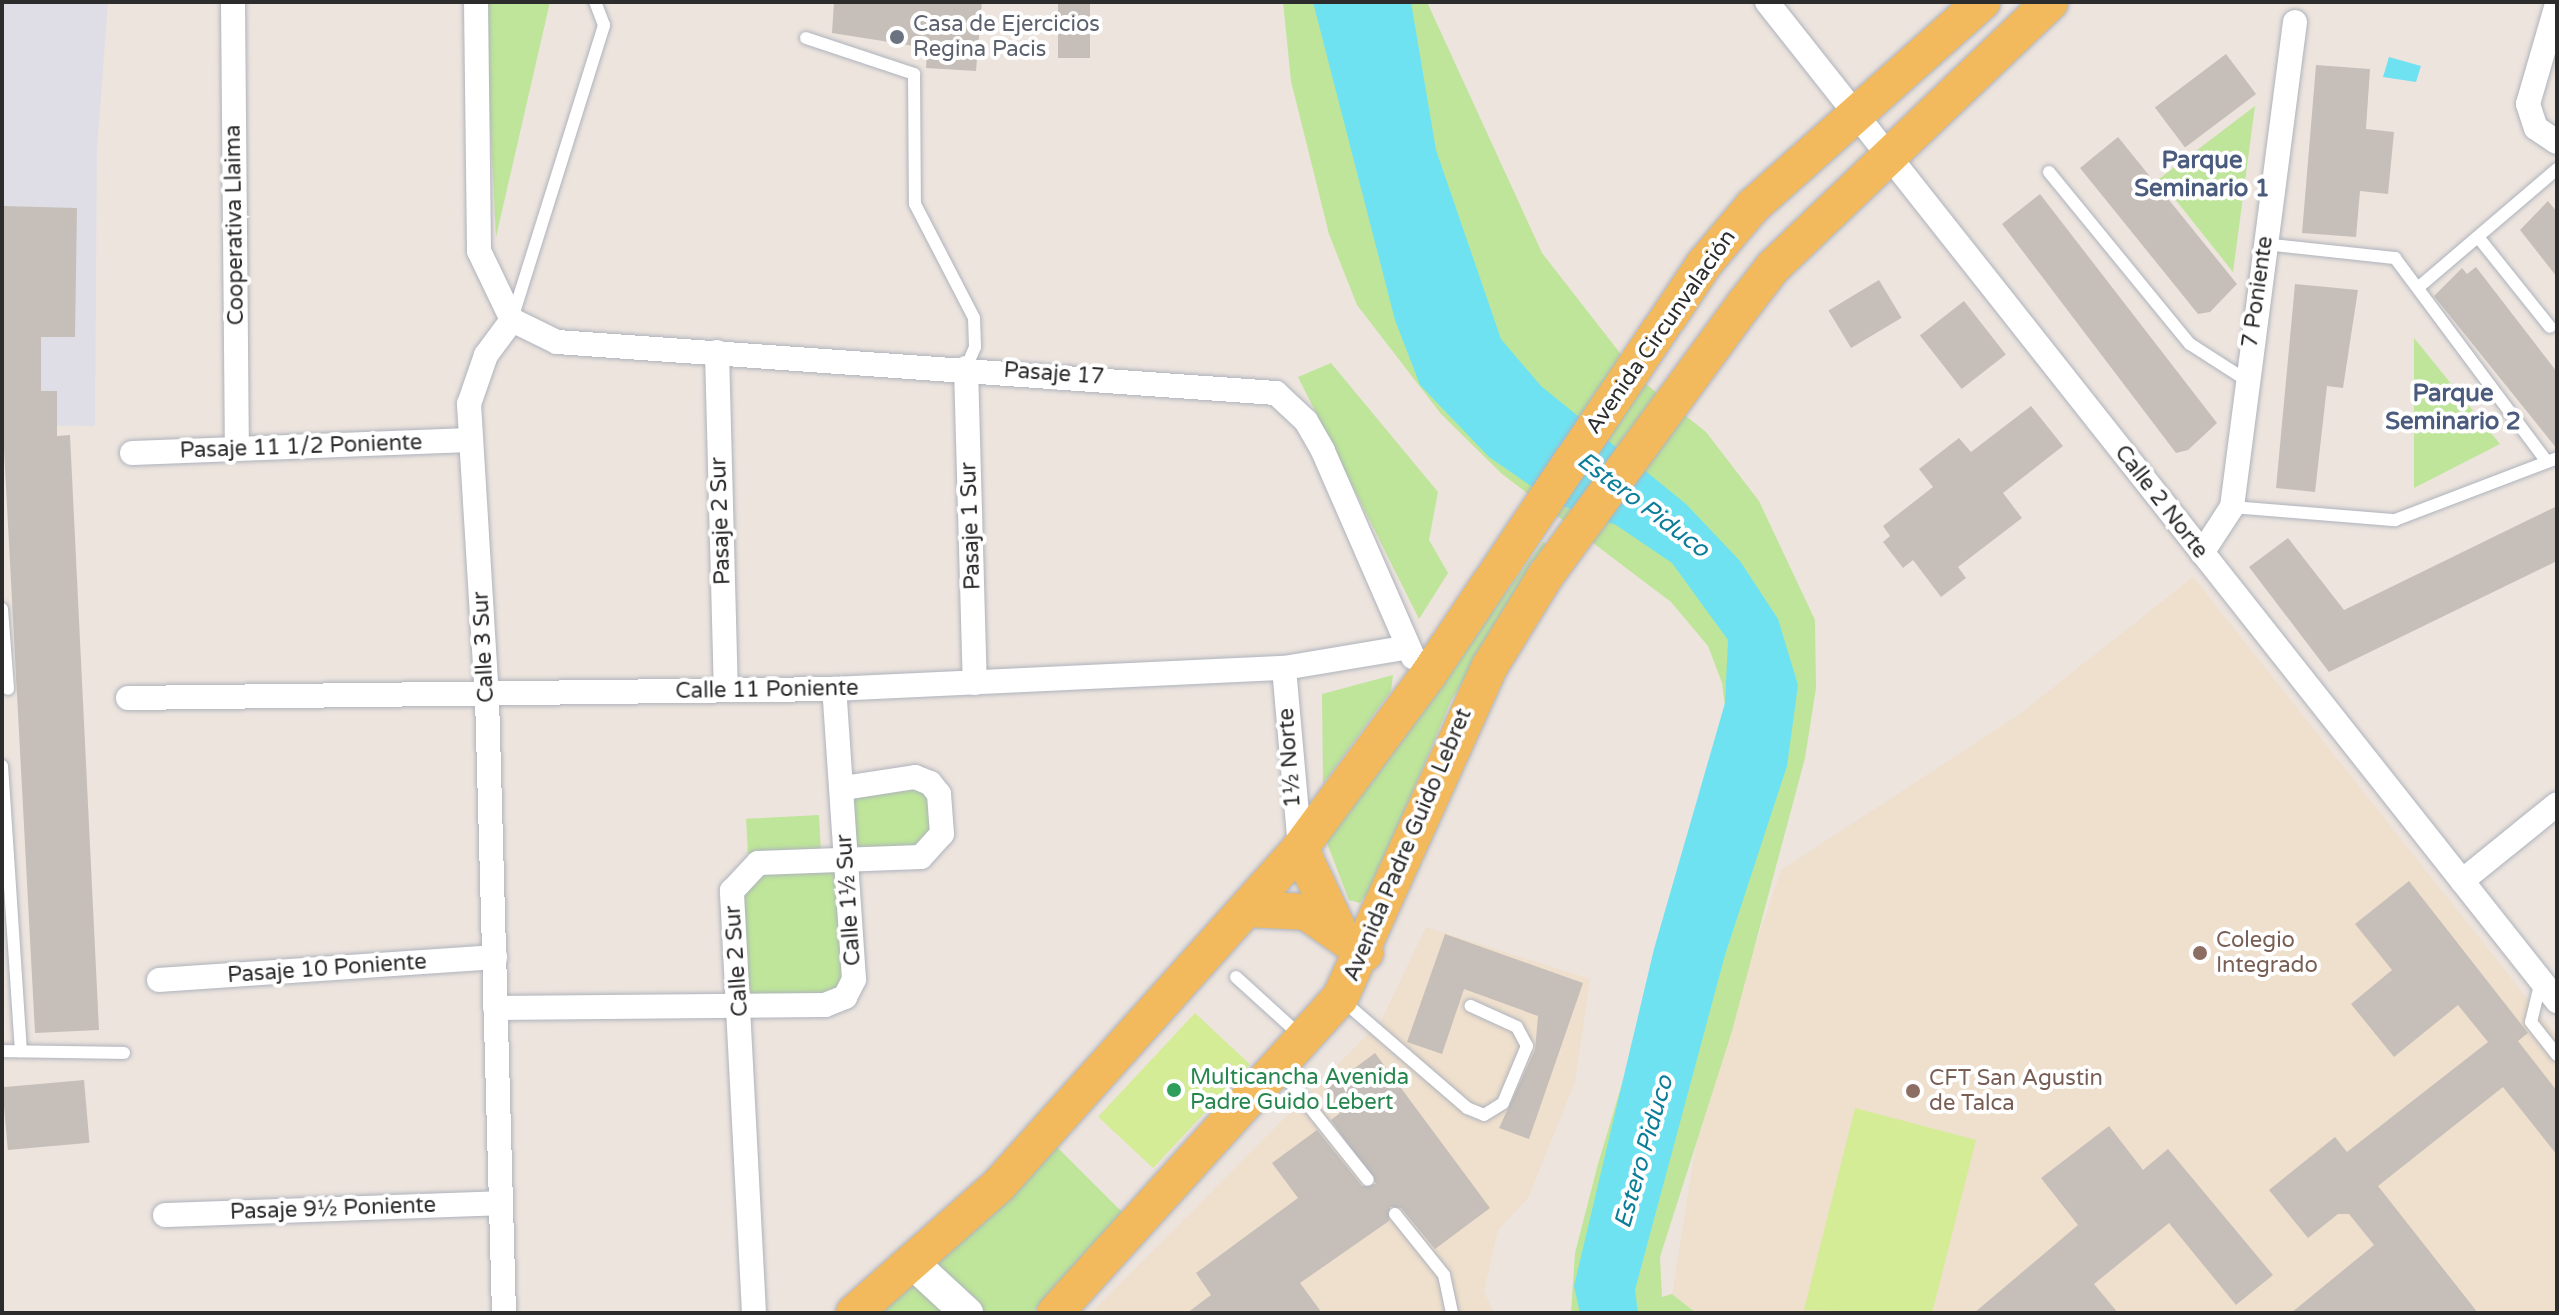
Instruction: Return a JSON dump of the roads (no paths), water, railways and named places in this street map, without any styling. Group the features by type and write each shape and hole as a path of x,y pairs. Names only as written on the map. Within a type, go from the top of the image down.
{"main road":[{"name":"Avenida Circunvalación","path":"1428,675 1510,548 1704,264 1753,206 1982,2"},
{"path":"1886,157 2050,2"},
{"name":"Avenida Padre Guido Lebret","path":"1055,1313 1281,1071 1340,998 1365,953 1468,705 1546,575 1746,302 1886,157"},
{"path":"854,1313 915,1265 1085,1094 1300,848 1428,675"},
{"path":"1300,848 1336,925 1365,953"},
{"path":"1249,909 1283,906 1336,925"}],"street":[{"name":"Cooperativa Llaima","path":"233,2 237,449"},
{"path":"476,2 479,251 512,320"},
{"name":"Calle 2 Norte","path":"1767,2 1853,118 2557,1001"},
{"path":"2557,4 2528,104 2536,128 2557,142"},
{"name":"7 Poniente","path":"2202,553 2232,507 2246,380 2295,22"},
{"name":"Pasaje 17","path":"512,320 557,342 966,368 1276,393 1306,421 1323,451 1404,648 1428,675"},
{"name":"Calle 3 Sur","path":"504,1313 487,697 471,440 475,378 512,320"},
{"name":"Pasaje 2 Sur","path":"717,352 726,690"},
{"name":"Pasaje 1 Sur","path":"966,368 975,683"},
{"name":"Pasaje 11 1/2 Poniente","path":"132,453 471,440"},
{"name":"Calle 11 Poniente","path":"128,698 487,697 834,689 1284,668 1404,648"},
{"name":"1½ Norte","path":"1284,668 1300,848"},
{"name":"Calle 1½ Sur","path":"495,1008 825,1005 845,997 854,979 834,689"},
{"name":"Calle 2 Sur","path":"754,1313 741,1005 732,891 738,880 758,863 846,863 921,857 942,834 939,794 930,783 915,777 843,788"},
{"path":"2462,881 2557,804"},
{"name":"Pasaje 10 Poniente","path":"159,980 495,957"},
{"name":"Pasaje 9½ Poniente","path":"165,1215 501,1203"},
{"path":"915,1265 967,1313"}],"lane":[{"path":"512,320 604,25 595,2"},
{"path":"806,38 914,74 915,204 974,318 975,347 966,368"},
{"path":"2420,286 2557,169"},
{"path":"2049,172 2190,344 2246,380"},
{"path":"2478,237 2550,327"},
{"path":"2232,507 2395,520 2552,460 2420,286 2395,258 2264,244"},
{"path":"2,609 8,689"},
{"path":"2,766 21,1051"},
{"path":"1236,977 1307,1042"},
{"path":"2541,981 2531,1022 2557,1055"},
{"path":"1340,998 1484,1115 1503,1103 1527,1046 1517,1027 1471,1006"},
{"path":"2,1051 124,1053"},
{"path":"1281,1071 1368,1180"},
{"path":"1395,1214 1444,1275 1452,1313"}],"water":[{"name":"Estero Piduco","path":"1313,2 1411,2 1436,150 1501,339 1541,386 1686,504 1740,561 1778,619 1798,685 1787,766 1725,955 1635,1290 1638,1313 1580,1313 1574,1286 1654,949 1725,703 1728,640 1672,563 1616,525 1557,504 1489,457 1420,385 1395,320"},
{"path":"2389,57 2421,66 2416,82 2383,77"}],"place":[{"name":"Casa de Ejercicios Regina Pacis","path":"897,37"},
{"name":"Colegio Integrado","path":"2200,953"},
{"name":"Multicancha Avenida Padre Guido Lebert","path":"1174,1090"},
{"name":"CFT San Agustin de Talca","path":"1913,1091"}],"district":[{"name":"Parque Seminario 1","path":"2202,175"},
{"name":"Parque Seminario 2","path":"2453,408"}]}
